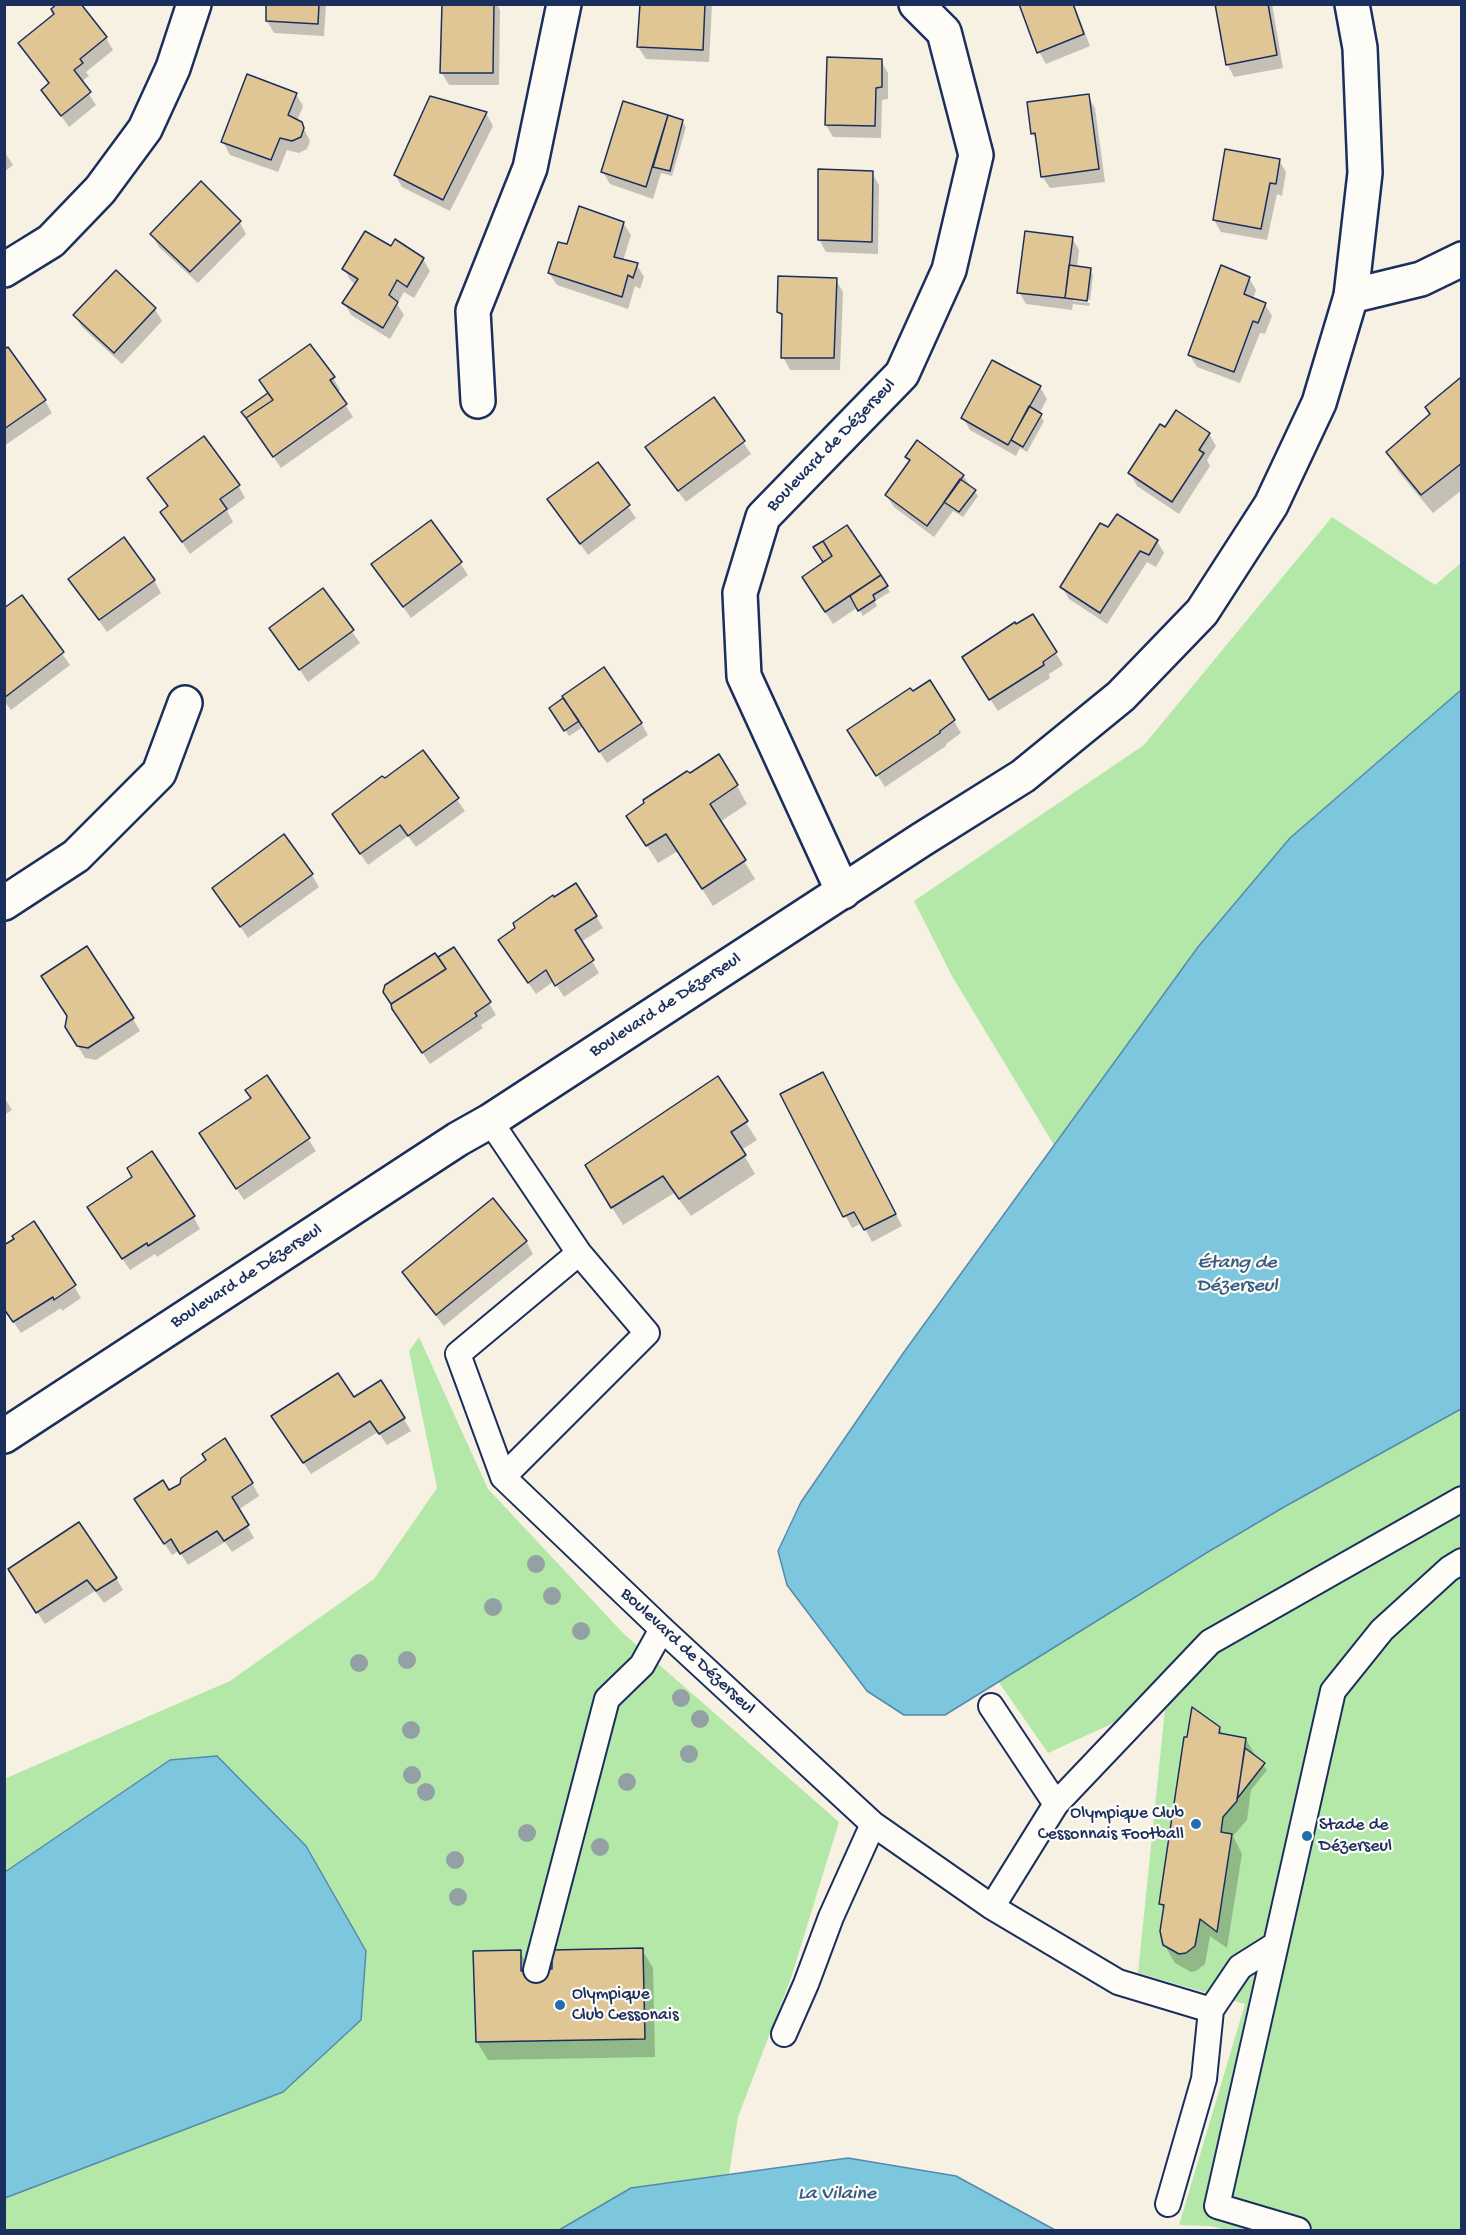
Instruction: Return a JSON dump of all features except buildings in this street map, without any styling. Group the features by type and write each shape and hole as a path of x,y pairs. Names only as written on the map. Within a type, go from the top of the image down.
{"street":[{"path":"4,270 51,241 100,190 145,129 173,68 194,4"},
{"path":"478,401 473,311 530,168 564,4"},
{"name":"Boulevard de Dézerseul","path":"843,892 744,676 740,593 763,517 902,374 949,270 976,155 944,32 916,4"},
{"name":"Boulevard de Dézerseul","path":"4,1436 458,1139 1023,777 1121,696 1202,612 1271,505 1315,413 1351,296 1365,173 1360,48 1352,4"},
{"path":"1351,296 1421,279 1461,259"},
{"path":"4,903 76,856 159,773 185,702"}],"lane":[{"path":"490,1120 579,1253 647,1333 503,1477"},
{"name":"Boulevard de Dézerseul","path":"579,1253 458,1354 503,1477 662,1629 873,1824 992,1908 1118,1982 1211,2010"},
{"path":"992,1908 1056,1804 1209,1642 1461,1499"},
{"path":"1298,2230 1217,2206 1333,1691 1382,1630 1449,1569 1461,1561"},
{"path":"536,1970 607,1699 642,1665 662,1629"},
{"path":"991,1706 1056,1804"},
{"path":"783,2034 806,1984 831,1917 873,1824"},
{"path":"1168,2204 1204,2079 1211,2010 1240,1967 1275,1945"}],"green space":[{"path":"1332,517 1435,585 1461,563 1461,690 1290,838 1198,947 1054,1145 952,976 914,901 1144,745"},
{"path":"419,1337 488,1489 624,1634 839,1822 791,1978 738,2117 729,2174 631,2188 559,2230 5,2230 4,1779 230,1681 374,1579 437,1488 409,1351"},
{"name":"Stade de Dézerseul","path":"1461,1409 1461,2230 1226,2230 1210,2226 1179,2225 1245,2004 1138,1973 1166,1699 1048,1753 998,1681 1284,1507"}],"water":[{"name":"Étang de Dézerseul","path":"1461,690 1461,1409 1208,1552 945,1715 904,1715 867,1691 787,1585 778,1551 801,1502 904,1352 1198,947 1290,838"},
{"path":"217,1756 306,1846 366,1951 361,2020 283,2092 5,2198 5,1872 170,1760"},
{"name":"La Vilaine","path":"848,2158 956,2176 1055,2230 559,2230 631,2188"}],"place":[{"name":"Olympique Club Cessonnais Football","path":"1196,1824"},
{"name":"Stade de Dézerseul","path":"1307,1836"},
{"name":"Olympique Club Cessonais","path":"560,2005"}]}
